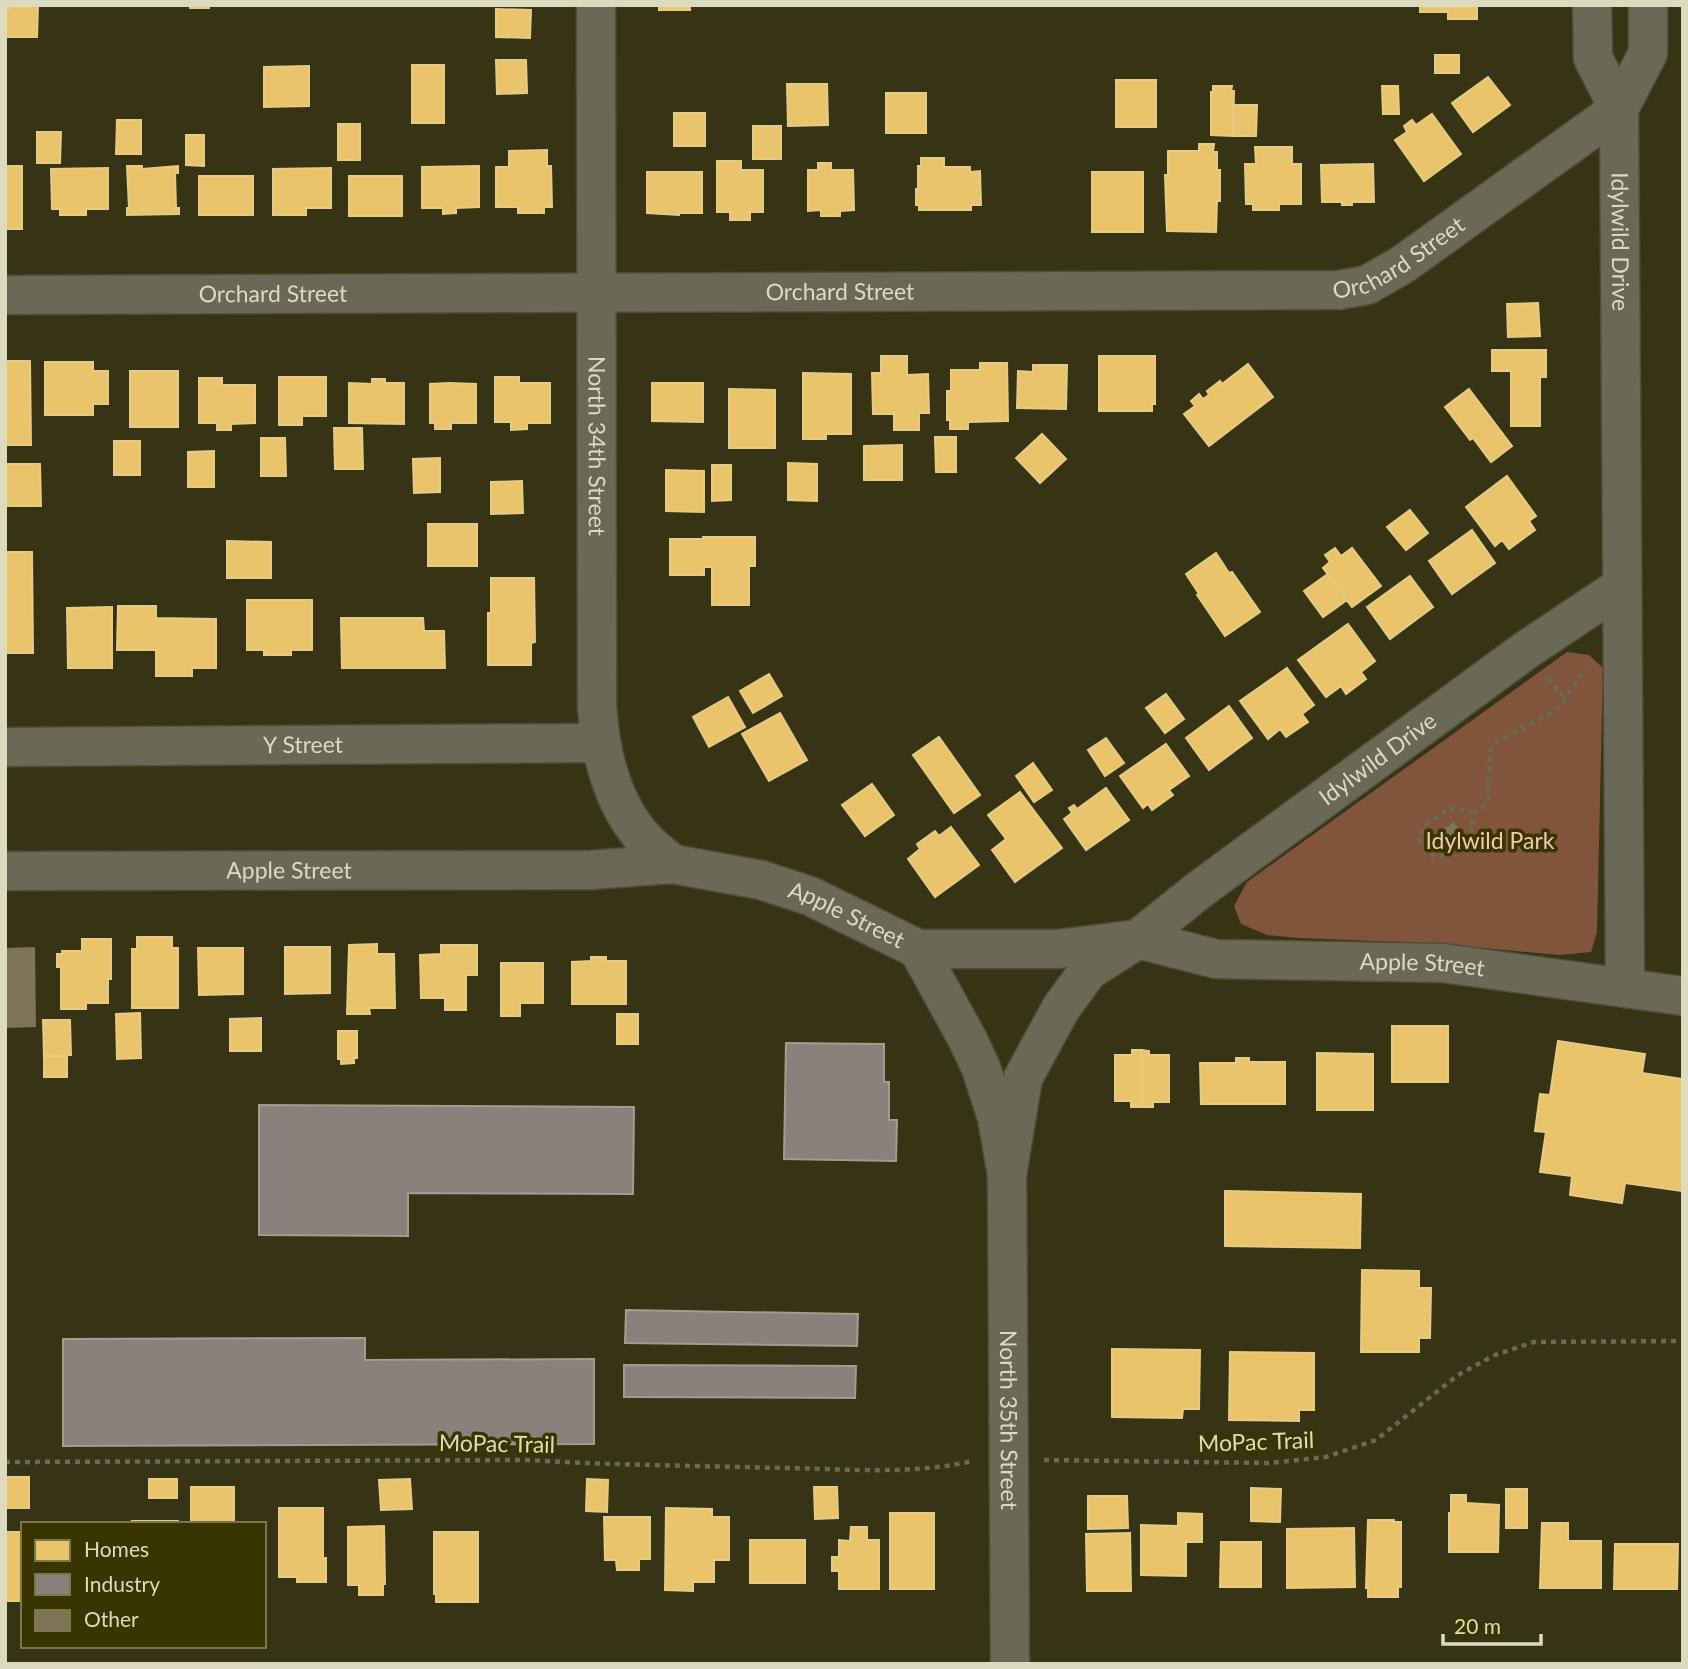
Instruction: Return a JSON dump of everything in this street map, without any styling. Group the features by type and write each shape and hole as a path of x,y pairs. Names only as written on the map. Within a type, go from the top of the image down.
{"street":[{"name":"North 34th Street","path":"596,5 599,743 625,814 645,840 673,864"},
{"name":"Idylwild Drive","path":"1592,5 1593,58 1619,109 1625,988"},
{"name":"Idylwild Drive","path":"1619,109 1648,53 1647,5"},
{"name":"Orchard Street","path":"5,295 1339,290 1367,285 1402,265 1619,109"},
{"name":"Idylwild Drive","path":"1138,939 1199,890 1526,650 1622,586"},
{"name":"Y Street","path":"5,747 599,743"},
{"name":"Apple Street","path":"5,871 590,870 673,864 761,880 810,896 918,949 1058,949 1138,939 1216,959 1443,963 1683,996"},
{"name":"North 35th Street","path":"1007,1175 1023,1078 1038,1049 1061,1008 1088,971 1138,939"},
{"name":"North 35th Street","path":"918,949 981,1068 997,1118 1007,1175 1010,1664"}],"path":[{"path":"1474,813 1450,808 1423,827 1420,841 1428,855 1442,858 1470,839 1474,813 1488,802 1490,751 1493,744 1557,710 1587,666"},
{"path":"1548,677 1565,699"},
{"name":"MoPac Trail","path":"1038,1460 1270,1463 1326,1457 1376,1440 1458,1375 1495,1355 1534,1342 1683,1341"},
{"name":"MoPac Trail","path":"5,1462 524,1460 594,1464 894,1469 944,1468 979,1460"}],"green space":[{"name":"Idylwild Park","path":"1567,652 1589,655 1603,668 1597,932 1591,952 1560,955 1426,943 1298,938 1267,935 1241,924 1234,906 1247,882"}],"building: Homes":[{"path":"11,5 38,5 37,37 5,37 5,8 11,8"},
{"path":"190,5 209,5 209,8 190,8"},
{"path":"659,5 690,5 690,10 659,10"},
{"path":"1420,5 1477,5 1477,19 1448,19 1448,12 1420,12"},
{"path":"496,9 531,10 530,38 496,37"},
{"path":"1435,55 1459,55 1459,73 1435,73"},
{"path":"496,60 526,60 527,93 497,94"},
{"path":"412,65 444,65 444,123 412,123"},
{"path":"309,66 309,106 264,107 264,67"},
{"path":"1488,77 1510,105 1473,132 1452,103"},
{"path":"1116,80 1156,80 1156,127 1116,127"},
{"path":"787,84 827,84 828,125 788,126"},
{"path":"1213,86 1232,86 1231,91 1234,91 1233,136 1211,135"},
{"path":"1382,86 1398,86 1399,114 1383,114"},
{"path":"886,93 926,93 926,133 886,133"},
{"path":"1233,105 1257,105 1256,136 1233,136"},
{"path":"674,113 705,113 705,146 674,146"},
{"path":"1432,114 1461,154 1424,181 1395,140 1407,132 1404,126 1412,120 1416,125"},
{"path":"117,120 141,120 141,154 116,154"},
{"path":"338,124 360,124 360,160 338,160"},
{"path":"753,126 781,126 781,159 753,159"},
{"path":"37,132 61,132 60,163 37,163"},
{"path":"186,135 204,135 204,166 186,165"},
{"path":"1199,144 1214,144 1213,152 1217,152 1220,201 1217,201 1216,232 1167,231 1165,175 1168,175 1168,151 1199,151"},
{"path":"1255,147 1292,147 1292,164 1301,164 1301,204 1279,204 1279,210 1253,210 1253,204 1246,204 1245,164 1256,164"},
{"path":"547,150 547,166 551,166 552,207 544,207 544,213 518,213 518,207 496,207 496,167 509,167 509,151"},
{"path":"921,158 944,158 944,167 970,167 970,172 980,171 981,205 971,205 971,210 919,210 919,205 916,205 916,189"},
{"path":"717,161 741,161 741,170 763,170 763,212 750,212 750,220 730,220 730,212 717,212"},
{"path":"818,163 831,163 831,170 853,170 854,210 840,211 840,216 821,216 821,210 808,211 808,170 818,170"},
{"path":"1373,164 1374,202 1342,205 1342,202 1322,202 1321,165"},
{"path":"5,166 22,166 22,229 5,229"},
{"path":"127,166 142,166 142,169 178,166 178,173 175,173 176,208 179,208 179,214 127,215"},
{"path":"479,166 479,207 456,208 456,213 443,214 443,208 422,208 422,167"},
{"path":"108,168 108,209 86,209 86,215 60,215 60,209 52,209 51,169"},
{"path":"331,168 331,208 306,208 306,215 273,215 273,169"},
{"path":"647,172 702,172 702,213 647,213"},
{"path":"1092,172 1143,172 1143,232 1092,232"},
{"path":"199,176 253,176 253,215 199,215"},
{"path":"349,176 402,176 402,216 349,216"},
{"path":"1538,303 1540,336 1508,337 1507,304"},
{"path":"1492,350 1546,350 1546,377 1540,377 1540,426 1511,426 1511,371 1492,371"},
{"path":"881,356 907,356 907,375 928,374 929,413 919,413 919,430 894,430 894,414 873,414 872,373 881,373"},
{"path":"1099,356 1155,356 1155,404 1152,404 1152,411 1099,411"},
{"path":"5,361 30,361 31,445 5,445"},
{"path":"45,362 93,362 93,371 108,371 108,404 93,404 93,415 45,415"},
{"path":"980,363 1007,363 1008,421 968,422 968,429 950,429 950,420 947,420 947,391 951,391 951,370 980,370"},
{"path":"1248,364 1273,397 1209,446 1184,414 1195,406 1191,401 1199,394 1203,399 1209,395 1207,391 1220,381 1222,384"},
{"path":"1033,365 1067,365 1066,409 1017,408 1018,371 1033,372"},
{"path":"130,371 178,371 178,427 130,427"},
{"path":"803,373 851,374 851,434 826,434 826,439 803,439"},
{"path":"279,377 326,377 326,416 302,416 302,425 279,425"},
{"path":"495,377 519,377 519,383 550,383 550,423 527,423 527,429 511,430 511,422 495,422"},
{"path":"199,378 222,378 222,385 255,385 255,423 231,424 231,430 217,430 217,423 199,423"},
{"path":"372,379 385,379 385,383 404,383 404,424 349,423 349,383 372,384"},
{"path":"652,383 703,383 703,422 652,421"},
{"path":"430,384 476,384 476,423 451,423 451,429 435,429 435,423 430,423"},
{"path":"729,389 775,390 775,448 729,448"},
{"path":"1469,389 1512,446 1491,462 1445,407"},
{"path":"334,428 362,428 363,469 335,469"},
{"path":"1042,434 1066,459 1040,483 1016,458"},
{"path":"935,437 956,437 956,472 936,472"},
{"path":"261,438 285,438 286,476 261,476"},
{"path":"114,441 140,441 140,475 114,475"},
{"path":"902,445 902,480 864,480 864,446"},
{"path":"214,451 214,487 188,487 188,452"},
{"path":"440,458 440,492 414,493 413,459"},
{"path":"788,463 817,464 817,501 788,500"},
{"path":"5,464 40,464 41,506 5,506"},
{"path":"712,465 731,465 731,500 712,501"},
{"path":"666,470 704,471 704,512 666,511"},
{"path":"1507,476 1536,516 1529,521 1535,530 1509,549 1502,540 1495,546 1466,507"},
{"path":"522,481 523,513 491,514 491,482"},
{"path":"1410,510 1428,533 1406,550 1387,527"},
{"path":"428,524 477,524 477,566 428,566"},
{"path":"1472,530 1495,563 1452,594 1429,561"},
{"path":"755,537 755,566 749,566 749,605 712,605 712,567 704,567 704,575 670,575 670,539"},
{"path":"227,541 271,542 271,578 227,578"},
{"path":"1335,548 1341,556 1352,548 1381,586 1352,607 1323,568 1330,562 1325,555"},
{"path":"5,552 32,552 33,653 5,653"},
{"path":"1216,553 1260,612 1225,636 1186,574"},
{"path":"1328,574 1347,600 1323,617 1304,591"},
{"path":"1410,576 1433,607 1390,639 1367,607"},
{"path":"491,578 534,578 535,642 531,643 531,665 488,665"},
{"path":"247,600 312,600 312,650 291,650 291,655 264,655 264,650 247,650"},
{"path":"118,606 156,606 156,618 216,619 216,668 192,668 192,676 156,676 156,650 117,650"},
{"path":"112,607 112,668 68,668 67,608"},
{"path":"341,618 423,618 424,631 444,631 445,668 342,668"},
{"path":"1348,624 1375,661 1361,672 1366,679 1346,694 1341,686 1326,697 1298,660"},
{"path":"1287,668 1314,705 1302,714 1308,722 1286,737 1280,729 1268,739 1240,701"},
{"path":"769,674 782,696 753,713 740,691"},
{"path":"1166,694 1184,719 1165,733 1146,708"},
{"path":"728,697 745,727 709,747 693,717"},
{"path":"1229,706 1252,738 1209,770 1186,738"},
{"path":"780,713 807,760 769,781 742,734"},
{"path":"939,737 980,795 954,813 913,755"},
{"path":"1106,738 1124,763 1105,776 1088,750"},
{"path":"1166,744 1189,776 1169,790 1173,795 1152,810 1148,804 1143,808 1120,776"},
{"path":"1033,763 1052,790 1034,802 1016,776"},
{"path":"872,784 894,815 865,836 842,805"},
{"path":"1106,788 1129,820 1086,850 1064,819 1072,813 1069,808 1074,805 1077,809"},
{"path":"1020,792 1062,848 1015,882 992,850 1006,839 988,815"},
{"path":"951,827 979,865 935,897 908,859 920,849 917,844 935,831 939,836"},
{"path":"137,937 172,937 172,948 178,948 178,1008 132,1008 132,949 137,949"},
{"path":"82,939 111,939 108,1003 86,1003 86,1009 61,1009 61,967 57,967 57,954 62,954 62,951 82,951"},
{"path":"377,944 377,954 394,954 395,1008 369,1008 370,1014 347,1014 349,945"},
{"path":"441,945 477,945 477,975 466,975 466,1010 445,1010 445,998 421,998 420,955 441,954"},
{"path":"285,947 330,947 330,993 285,994"},
{"path":"198,948 243,948 243,994 199,995"},
{"path":"591,957 606,957 606,961 626,961 626,1004 572,1004 572,962 591,961"},
{"path":"501,963 543,963 543,1003 520,1003 520,1016 501,1016"},
{"path":"140,1013 141,1058 117,1059 116,1014"},
{"path":"617,1014 638,1014 638,1044 617,1044"},
{"path":"261,1018 261,1051 230,1051 230,1019"},
{"path":"43,1020 70,1020 71,1055 44,1056"},
{"path":"1392,1026 1448,1026 1448,1082 1392,1082"},
{"path":"338,1031 357,1031 357,1058 354,1058 354,1063 341,1064 341,1059 338,1059"},
{"path":"1558,1041 1645,1054 1642,1073 1683,1079 1683,1191 1625,1183 1622,1203 1570,1195 1572,1176 1540,1172 1546,1132 1535,1131 1540,1094 1550,1095"},
{"path":"1132,1050 1142,1050 1142,1107 1131,1107 1131,1101 1115,1101 1115,1055 1132,1055"},
{"path":"1142,1050 1149,1051 1149,1055 1169,1055 1169,1102 1153,1102 1153,1107 1142,1107"},
{"path":"1317,1053 1373,1054 1373,1110 1317,1110"},
{"path":"44,1056 67,1056 67,1077 44,1077"},
{"path":"1236,1058 1249,1058 1249,1062 1285,1062 1285,1104 1201,1104 1200,1063 1236,1063"},
{"path":"1225,1191 1361,1194 1360,1248 1225,1246"},
{"path":"1362,1270 1419,1271 1419,1288 1431,1288 1430,1338 1419,1338 1419,1352 1361,1352"},
{"path":"1112,1349 1200,1350 1199,1409 1183,1409 1182,1418 1112,1417"},
{"path":"1230,1352 1314,1353 1314,1410 1299,1410 1299,1421 1229,1420"},
{"path":"5,1477 29,1477 29,1508 5,1508"},
{"path":"149,1479 177,1479 177,1498 149,1498"},
{"path":"410,1479 412,1509 381,1510 379,1480"},
{"path":"587,1479 608,1480 607,1512 586,1511"},
{"path":"191,1487 234,1487 234,1522 191,1522"},
{"path":"814,1487 837,1487 838,1518 815,1519"},
{"path":"1251,1488 1281,1489 1280,1522 1251,1521"},
{"path":"1506,1489 1527,1489 1527,1528 1506,1528"},
{"path":"1451,1495 1466,1495 1466,1503 1499,1505 1498,1552 1449,1552"},
{"path":"1088,1496 1127,1496 1128,1528 1088,1529"},
{"path":"279,1508 323,1508 326,1582 297,1582 297,1577 279,1577"},
{"path":"666,1508 712,1509 712,1517 729,1517 729,1560 714,1560 714,1582 693,1582 693,1591 665,1590"},
{"path":"890,1513 934,1513 934,1589 890,1589"},
{"path":"1178,1513 1202,1514 1202,1542 1186,1542 1186,1576 1141,1575 1141,1525 1178,1526"},
{"path":"604,1517 650,1517 650,1559 639,1559 639,1570 617,1570 616,1560 605,1560"},
{"path":"1368,1520 1401,1522 1401,1587 1398,1587 1398,1597 1368,1597"},
{"path":"132,1521 178,1521 178,1522"},
{"path":"1542,1523 1568,1523 1568,1541 1601,1541 1601,1588 1540,1588"},
{"path":"384,1526 383,1595 359,1595 359,1585 348,1585 348,1527"},
{"path":"851,1527 867,1527 867,1540 879,1540 879,1589 839,1589 839,1571 832,1571 832,1557 839,1557 839,1540 850,1541"},
{"path":"1354,1528 1355,1587 1287,1588 1287,1529"},
{"path":"5,1532 21,1532 21,1601 5,1601"},
{"path":"434,1532 478,1532 478,1602 436,1602"},
{"path":"1130,1533 1131,1591 1087,1591 1086,1534"},
{"path":"750,1540 805,1540 805,1583 750,1583"},
{"path":"1221,1542 1261,1542 1261,1587 1220,1587"},
{"path":"1615,1544 1678,1544 1677,1589 1614,1589"}],"building: Industry":[{"path":"786,1043 884,1044 884,1082 889,1082 889,1120 897,1120 896,1161 784,1159"},
{"path":"259,1105 634,1107 633,1194 408,1193 408,1236 259,1235"},
{"path":"626,1310 858,1314 857,1346 625,1343"},
{"path":"365,1338 365,1360 594,1359 594,1444 63,1446 63,1339"},
{"path":"624,1365 856,1366 855,1398 624,1397"}],"building: Other":[{"path":"1454,822 1459,829 1434,844 1431,840 1434,835"},
{"path":"35,947 36,1027 5,1028 5,948"}]}
